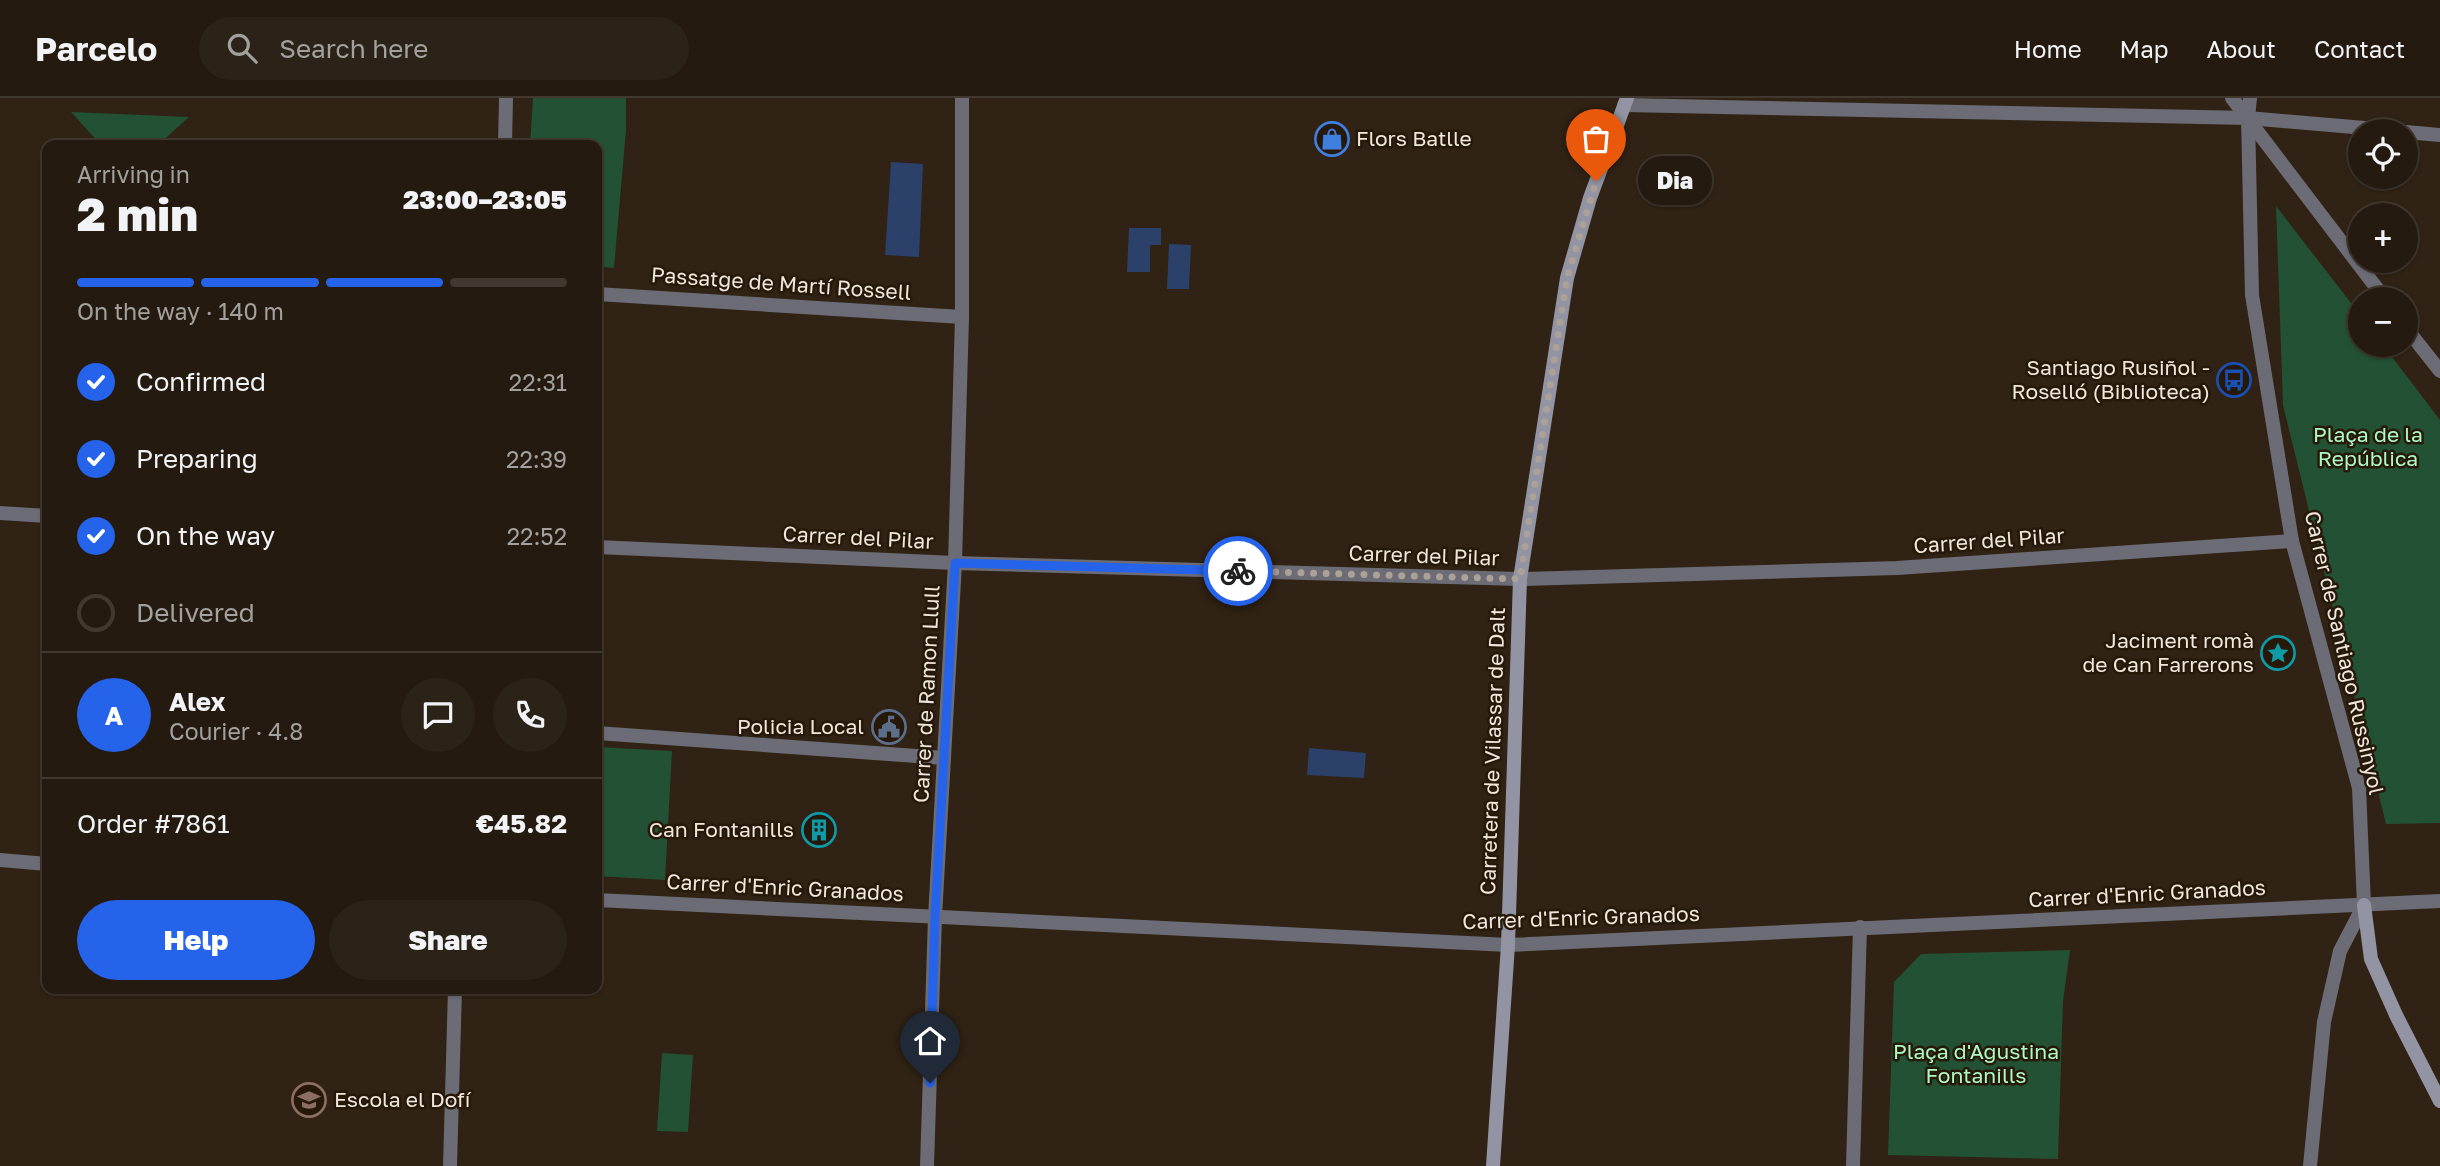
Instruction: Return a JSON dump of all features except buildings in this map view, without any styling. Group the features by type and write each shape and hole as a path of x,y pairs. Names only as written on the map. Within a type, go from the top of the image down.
{"street":[{"path":"505,140 506,98"},
{"name":"Carrer de Ramon Llull","path":"927,1166 935,917 955,563 962,317 962,98"},
{"path":"2232,98 2376,287"},
{"name":"Carrer de Santiago Russinyol","path":"2250,98 2248,118 2252,295 2292,541 2358,788 2364,905 2371,959 2440,1101"},
{"path":"1626,102 2248,118 2348,127"},
{"name":"Carretera de Vilassar de Dalt","path":"1493,1166 1508,945 1520,579 1567,278 1590,198 1626,102"},
{"path":"2418,133 2440,135"},
{"name":"Passatge de Martí Rossell","path":"602,294 962,317"},
{"path":"2418,343 2440,371"},
{"path":"0,513 42,516"},
{"name":"Carrer del Pilar","path":"602,547 955,563 1520,579 1897,568 2292,541"},
{"path":"602,733 944,758"},
{"path":"0,860 42,864"},
{"name":"Carrer d'Enric Granados","path":"602,900 1508,945 2440,901"},
{"path":"2309,1166 2324,1022 2340,951 2364,905"},
{"path":"1853,1166 1860,927"},
{"path":"450,1166 455,994"}],"green space":[{"path":"533,98 626,98 626,130 614,268 602,267 602,140 530,140"},
{"path":"71,112 189,117 164,140 96,140"},
{"name":"Plaça de la República","path":"2276,206 2348,299 2348,357 2392,357 2440,420 2440,823 2386,824 2283,405"},
{"path":"602,747 672,751 665,880 602,876"},
{"name":"Plaça d'Agustina Fontanills","path":"2070,950 2063,1001 2058,1159 1888,1155 1894,982 1921,954"},
{"path":"662,1053 693,1055 688,1132 657,1131"}],"water":[{"path":"891,162 923,164 919,257 885,255"},
{"path":"1129,228 1161,228 1161,245 1150,245 1150,272 1127,272"},
{"path":"1169,244 1191,245 1189,289 1167,289"},
{"path":"1309,748 1366,753 1364,778 1307,775"}],"way so far":[{"path":"1238,571 1520,579 1567,278 1596,181"}],"place":[{"name":"Flors Batlle","path":"1332,139"},
{"name":"Dia","path":"1596,181"},
{"name":"Santiago Rusiñol - Roselló (Biblioteca)","path":"2234,380"},
{"name":"Jaciment romà de Can Farrerons","path":"2278,653"},
{"name":"Policia Local","path":"889,727"},
{"name":"Can Fontanills","path":"819,830"},
{"name":"Escola el Dofí","path":"309,1100"}],"route":[{"path":"930,1083 935,917 955,563 1238,571"}]}
